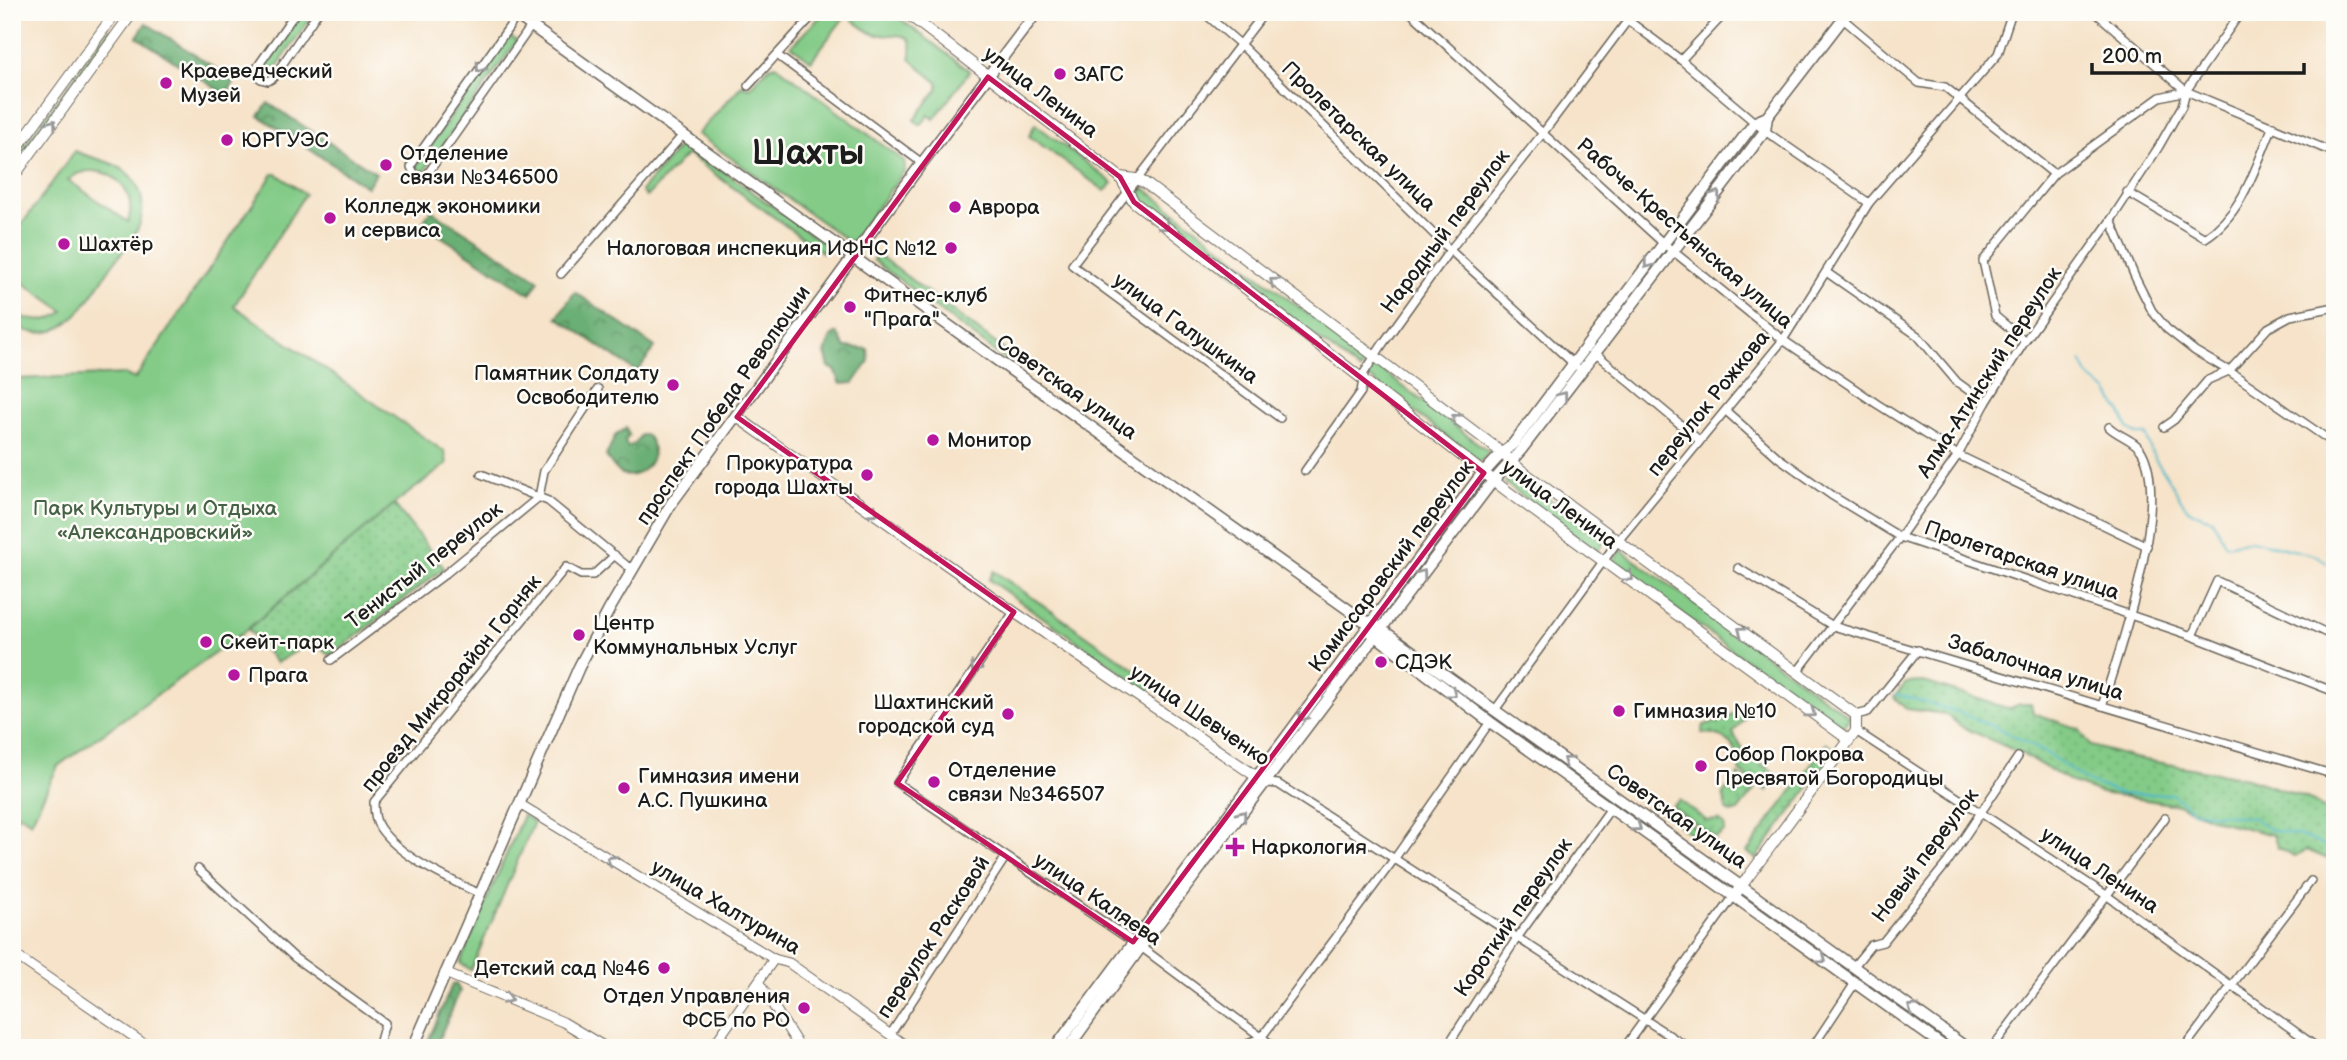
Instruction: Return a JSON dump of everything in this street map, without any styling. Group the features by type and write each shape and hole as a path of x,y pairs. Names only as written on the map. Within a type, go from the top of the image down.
{"main road":[{"path":"12,155 116,12"},
{"name":"улица Ленина","path":"905,12 1120,177 1134,202 1362,380 1484,473 1849,740"},
{"name":"проспект Победа Революции","path":"413,1048 579,667 671,505 922,163 1037,12"},
{"name":"Советская улица","path":"516,13 1005,368 1372,627 1495,710 1967,1048"},
{"path":"12,179 130,16"},
{"name":"Комиссаровский переулок","path":"1055,1048 1262,780 1484,473 1521,450 1664,243 1755,122 1767,117 1846,16"},
{"name":"Комиссаровский переулок","path":"1577,368 1595,354 1765,131 1767,117"},
{"name":"улица Ленина","path":"1120,177 1136,179 1156,191 1618,541 1856,715"},
{"name":"улица Шевченко","path":"737,417 1014,612 1262,780"},
{"name":"Комиссаровский переулок","path":"1372,627 1494,480 1506,457"},
{"name":"Советская улица","path":"1372,627 1490,722 1945,1048"},
{"path":"1734,896 1856,731 1856,715"},
{"name":"Комиссаровский переулок","path":"1068,1048 1137,945"}],"street":[{"path":"116,12 130,16"},
{"path":"296,12 258,65 257,75 261,79 268,81 273,78 317,12"},
{"path":"516,13 412,164 415,175 426,176 541,12"},
{"path":"748,86 816,12"},
{"name":"Пролетарская улица","path":"1203,12 1240,44 1450,250 1577,368"},
{"path":"1127,192 1265,12"},
{"name":"Рабоче-Крестьянская улица","path":"1410,12 1664,243 1783,340 1958,455 2147,546"},
{"path":"1617,12 1681,60 1765,131 1869,204"},
{"path":"1681,60 1726,12"},
{"name":"переулок Рожкова","path":"1495,710 1618,541 1783,340 1869,204 1998,54 2012,12"},
{"path":"2095,12 2186,91 2335,153"},
{"name":"Алма-Атинский переулок","path":"1798,671 1900,537 1958,455 1986,403 2025,341 2111,220 2158,148 2182,106 2186,91 2241,12"},
{"path":"1846,16 1919,83 1945,87 2054,174"},
{"name":"Народный переулок","path":"1305,471 1362,392 1364,373 1374,357 1450,250 1628,20"},
{"path":"777,55 922,163"},
{"path":"2025,341 1995,316 1983,261 2054,174 2160,97 2186,91"},
{"path":"2127,192 2205,238 2217,230 2239,202 2273,126"},
{"path":"561,274 682,136"},
{"name":"улица Галушкина","path":"1127,192 1072,265 1280,418"},
{"path":"2111,220 2152,311 2167,329 2335,444"},
{"path":"1826,272 1918,336 1957,382 1986,403"},
{"path":"2164,427 2174,420 2208,380 2229,370 2268,328 2290,316 2335,307"},
{"path":"1595,354 1699,440"},
{"path":"539,497 544,471 598,389"},
{"name":"Пролетарская улица","path":"1726,411 1779,458 1831,495 1900,537 2192,636 2335,692"},
{"path":"2102,706 2147,546 2151,484 2146,461 2137,444 2109,427"},
{"path":"481,474 548,501 634,569"},
{"name":"Тенистый переулок","path":"331,660 539,497"},
{"name":"проезд Микрорайон Горняк","path":"480,894 446,877 397,846 379,827 373,802 566,568 581,575 593,575 615,555"},
{"name":"Забалочная улица","path":"1738,568 1833,626 2335,775"},
{"path":"2192,636 2217,581 2335,637"},
{"name":"улица Каляева","path":"1014,612 897,783 1137,945 1276,1048"},
{"path":"1856,715 1868,712 1918,650"},
{"path":"1247,1048 1250,1042 1262,1038 1395,858 1490,722"},
{"name":"улица Ленина","path":"1856,731 2106,895 2318,1048"},
{"name":"Новый переулок","path":"1854,966 1871,945 1883,942 1947,863 2018,757"},
{"name":"улица Шевченко","path":"1262,780 1279,784 1689,1048"},
{"name":"улица Халтурина","path":"520,805 774,959 789,963 909,1048"},
{"name":"Короткий переулок","path":"1446,1048 1517,937 1611,808"},
{"path":"1992,1048 2165,818"},
{"name":"переулок Расковой","path":"890,1035 1005,858"},
{"path":"198,869 295,958 385,1024 378,1048"},
{"path":"2184,1048 2311,881"},
{"path":"1624,1048 1643,1018 1734,896"},
{"path":"12,953 150,1048"},
{"path":"712,1048 774,959"},
{"path":"445,973 564,1022 607,1048"},
{"path":"759,983 800,1048"},
{"path":"1812,1048 1855,983"}],"highlighted area":[{"path":"988,77 1120,177 1134,202 1484,473 1133,942 897,783 1014,612 737,417"}],"green space":[{"path":"299,12 315,12 272,74 265,73 262,68"},
{"path":"825,12 891,12 970,71 934,119 929,115 921,125 914,120 937,90 938,83 910,59 912,48 906,37 874,34 846,15 811,61 791,46"},
{"path":"146,23 235,81 226,95 137,37"},
{"path":"109,29 113,31 12,170 12,163"},
{"path":"508,35 517,41 423,173 415,167"},
{"path":"776,65 904,161 905,170 851,243 697,134 742,85 749,88 769,67"},
{"path":"268,103 376,173 367,187 259,116"},
{"path":"1035,124 1113,183 1105,191 1029,136"},
{"path":"683,142 826,245 822,252 687,154 646,197 641,191"},
{"path":"75,151 119,167 132,178 140,192 142,213 133,237 84,306 60,328 46,332 30,332 12,324 12,310 38,320 51,318 64,311 12,275 12,238","holes":["88,171 116,179 127,193 130,202 128,222 68,180"]},
{"name":"Парк Культуры и Отдыха «Александровский»","path":"273,174 277,174 305,194 234,306 445,452 447,464 394,504 244,632 58,766 31,822 19,814 12,824 12,375 19,379 124,374 135,379"},
{"path":"1144,188 1368,360 1360,371 1136,198"},
{"path":"431,210 539,280 530,294 422,224"},
{"path":"877,254 1011,355 1007,361 873,260"},
{"path":"575,292 655,347 637,372 557,317"},
{"path":"837,333 845,347 868,349 869,361 854,383 841,384 835,370 829,367 825,353 831,337"},
{"path":"1375,365 1489,452 1480,462 1367,376"},
{"path":"626,428 629,435 625,441 628,447 641,435 646,435 653,450 648,465 642,471 629,476 617,471 606,456 615,436"},
{"path":"1513,472 1605,540 1597,552 1505,483"},
{"path":"394,504 444,568 331,656 311,642 276,663 248,629"},
{"path":"1621,550 1850,717 1841,729 1612,563"},
{"path":"994,571 1156,684 1150,692 989,580"},
{"path":"1924,682 2010,709 2019,704 2031,704 2033,713 2079,729 2091,746 2134,758 2247,778 2307,798 2325,809 2335,821 2335,862 2307,850 2294,856 2278,848 2273,835 2222,822 2178,805 2101,793 2075,784 2018,752 1962,727 1945,714 1906,709 1894,697 1906,683"},
{"path":"1738,711 1746,716 1733,733 1743,750 1776,774 1768,791 1739,771 1737,755 1730,743 1718,736 1702,733 1704,725 1723,720"},
{"path":"1827,743 1836,750 1756,859 1747,852"},
{"path":"1738,775 1756,788 1738,811 1731,813 1727,811 1723,793 1735,783"},
{"path":"1631,787 1668,812 1670,810 1716,843 1715,847 1724,855 1722,857 1631,790"},
{"path":"1679,800 1707,821 1719,820 1725,831 1716,838 1672,807"},
{"path":"523,815 534,822 471,970 460,963"},
{"path":"456,984 460,991 435,1048 425,1048 452,985"}],"waterway":[{"path":"2081,361 2089,377 2107,391 2128,428 2137,435 2147,435 2154,456 2183,503 2193,512 2212,519 2226,545 2251,540 2317,556 2335,567"},
{"path":"1896,694 1961,713 2002,730 2048,754 2087,781 2121,794 2172,794 2193,811 2254,818 2271,830 2298,835 2322,844 2335,854"}],"place":[{"name":"ЗАГС","path":"1060,74"},
{"name":"Краеведческий Музей","path":"166,83"},
{"name":"ЮРГУЭС","path":"227,140"},
{"name":"Отделение связи №346500","path":"386,165"},
{"name":"Аврора","path":"955,207"},
{"name":"Колледж экономики и сервиса","path":"330,218"},
{"name":"Шахтёр","path":"64,244"},
{"name":"Налоговая инспекция ИФНС №12","path":"951,248"},
{"name":"Фитнес-клуб \"Прага\"","path":"850,307"},
{"name":"Памятник Солдату Освободителю","path":"673,385"},
{"name":"Монитор","path":"933,440"},
{"name":"Прокуратура города Шахты","path":"867,475"},
{"name":"Центр Коммунальных Услуг","path":"579,635"},
{"name":"Скейт-парк","path":"206,642"},
{"name":"СДЭК","path":"1381,662"},
{"name":"Прага","path":"234,675"},
{"name":"Гимназия №10","path":"1619,711"},
{"name":"Шахтинский городской суд","path":"1008,714"},
{"name":"Собор Покрова Пресвятой Богородицы","path":"1701,766"},
{"name":"Отделение связи №346507","path":"934,782"},
{"name":"Гимназия имени А.С. Пушкина","path":"624,788"},
{"name":"Наркология","path":"1235,847"},
{"name":"Детский сад №46","path":"664,968"},
{"name":"Отдел Управления ФСБ по РО","path":"804,1008"}],"district":[{"name":"Шахты","path":"808,152"}]}
